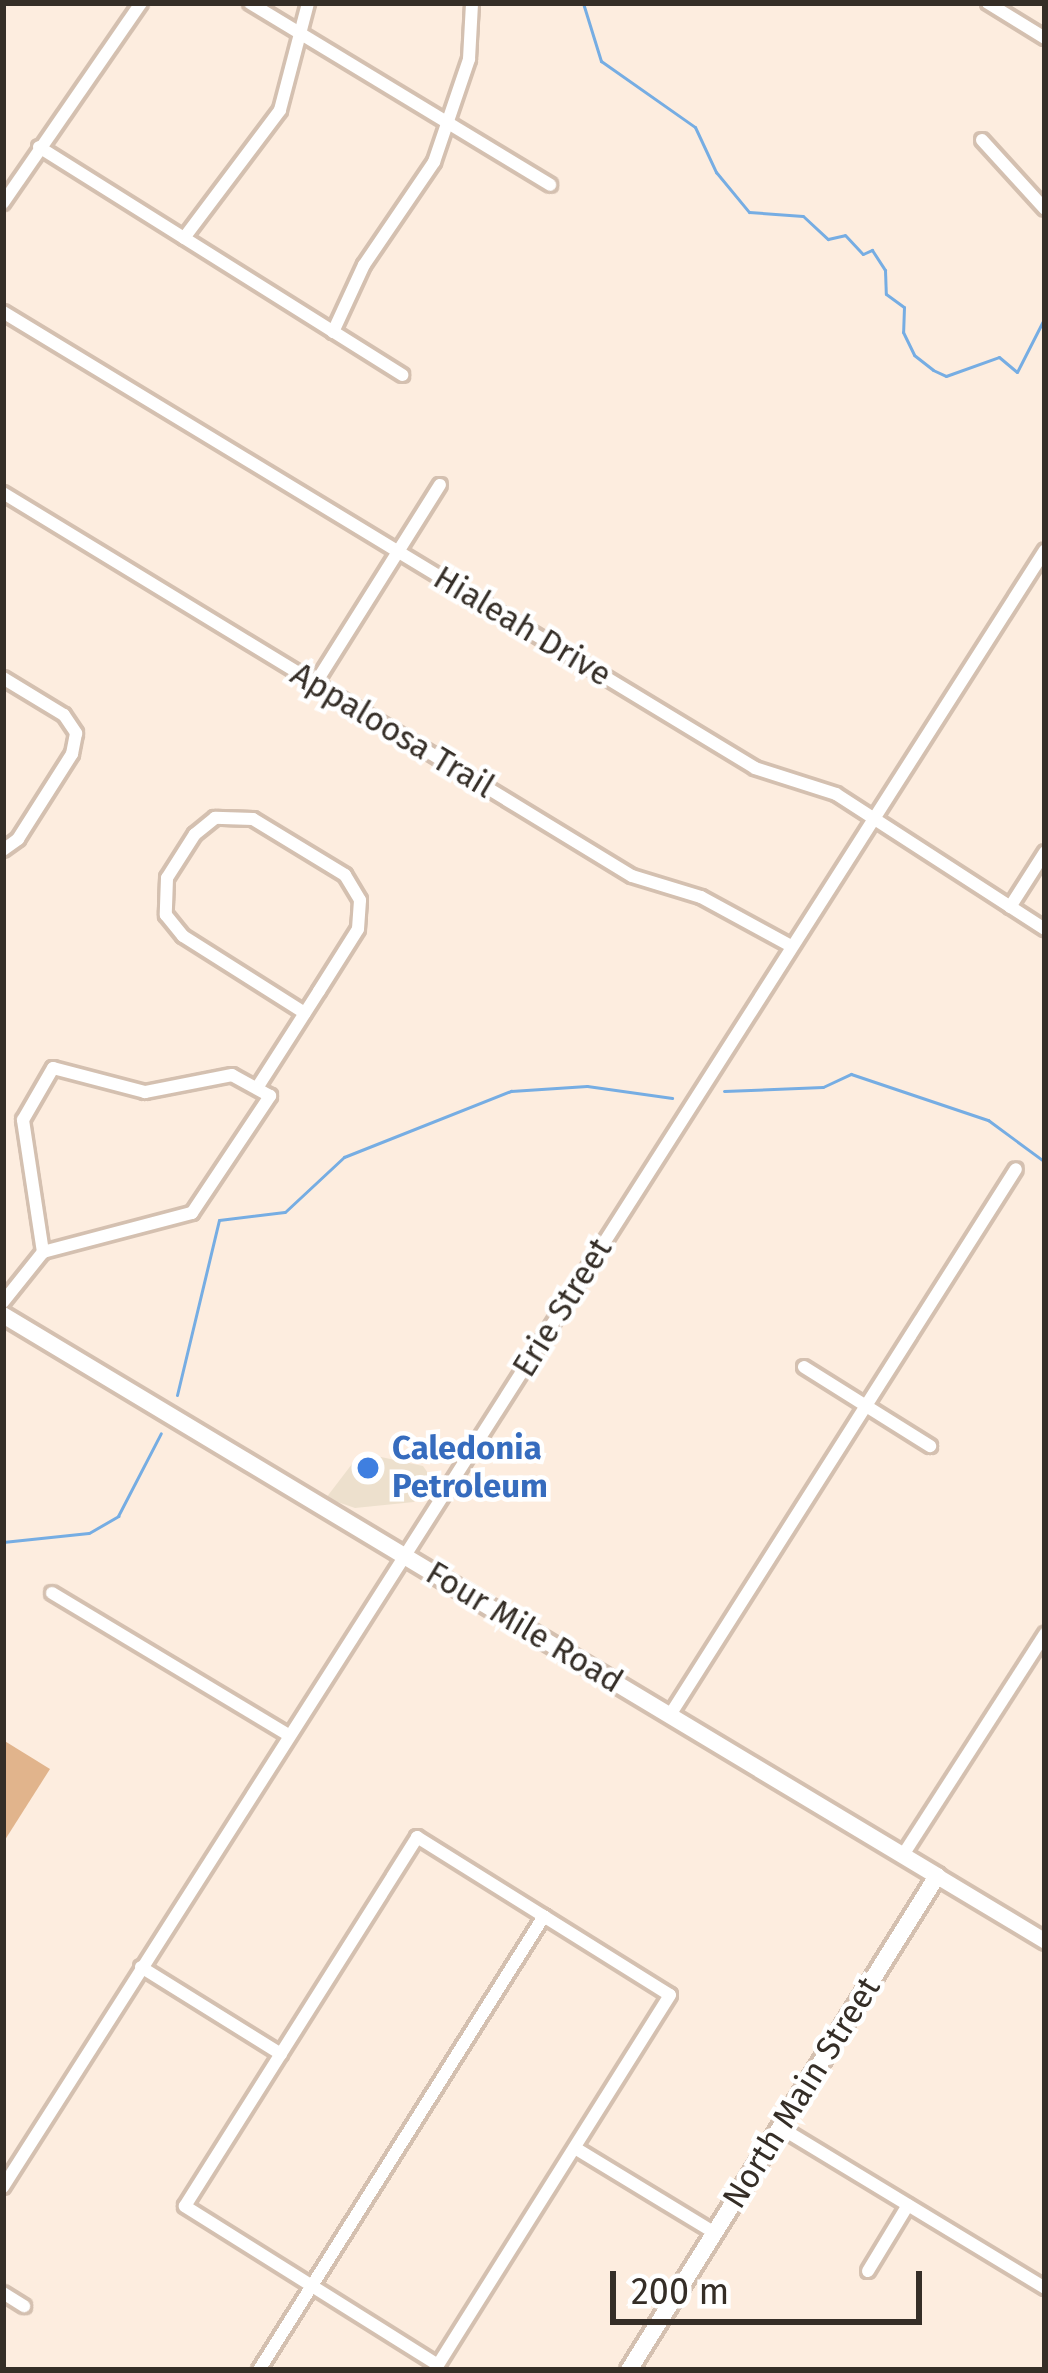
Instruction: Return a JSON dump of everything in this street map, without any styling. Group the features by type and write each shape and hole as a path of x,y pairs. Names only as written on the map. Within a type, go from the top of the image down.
{"main road":[{"name":"Four Mile Road","path":"3,1315 937,1876"},
{"name":"North Main Street","path":"629,2370 937,1876"}],"street":[{"path":"3,203 39,147 121,42 141,3"},
{"path":"250,3 550,185"},
{"path":"184,238 268,130 302,35 308,3"},
{"path":"333,332 364,265 426,180 469,59 472,3"},
{"path":"988,3 1045,38"},
{"path":"982,140 1045,209"},
{"path":"39,147 402,375"},
{"name":"Hialeah Drive","path":"3,312 755,768 816,784 1045,929"},
{"path":"315,684 440,485"},
{"name":"Appaloosa Trail","path":"3,493 632,876 701,897 791,946"},
{"name":"Erie Street","path":"3,2187 287,1734 1045,550"},
{"path":"3,678 83,731 4,857"},
{"path":"257,1088 358,929 357,891 345,875 253,819 208,822 165,883 166,915 183,936 305,1012"},
{"path":"1010,907 1045,852"},
{"path":"3,1302 44,1252 192,1213 270,1096 232,1075 145,1092 60,1066 36,1090 22,1120 44,1252"},
{"path":"670,1715 1016,1169"},
{"path":"804,1367 930,1446"},
{"path":"52,1593 287,1734"},
{"path":"903,1855 1045,1634"},
{"path":"417,1837 544,1916 670,1996 438,2365 185,2206 417,1837"},
{"name":"Four Mile Road","path":"937,1876 1045,1941"},
{"path":"259,2370 544,1916"},
{"path":"141,1967 280,2054"},
{"path":"781,2128 1045,2288"},
{"path":"574,2148 715,2233"},
{"path":"868,2271 908,2205"},
{"path":"3,2293 25,2306"}],"shaded area":[{"name":"Caledonia Petroleum","path":"381,1457 423,1466 430,1476 414,1502 355,1508 326,1498 352,1464"},
{"path":"3,1740 50,1769 3,1843"}],"waterway":[{"path":"583,3 601,61 695,127 716,172 749,212 803,216 828,239 845,235 863,254 872,250 885,270 886,294 904,307 903,332 914,355 933,370 946,376 999,357 1017,372 1045,317"},
{"path":"724,1091 823,1087 851,1074 988,1120 1045,1162"},
{"path":"177,1395 219,1220 285,1212 344,1157 511,1091 587,1086 672,1098"},
{"path":"3,1542 89,1533 118,1516 161,1433"}],"place":[{"name":"Caledonia Petroleum","path":"368,1468"}]}
